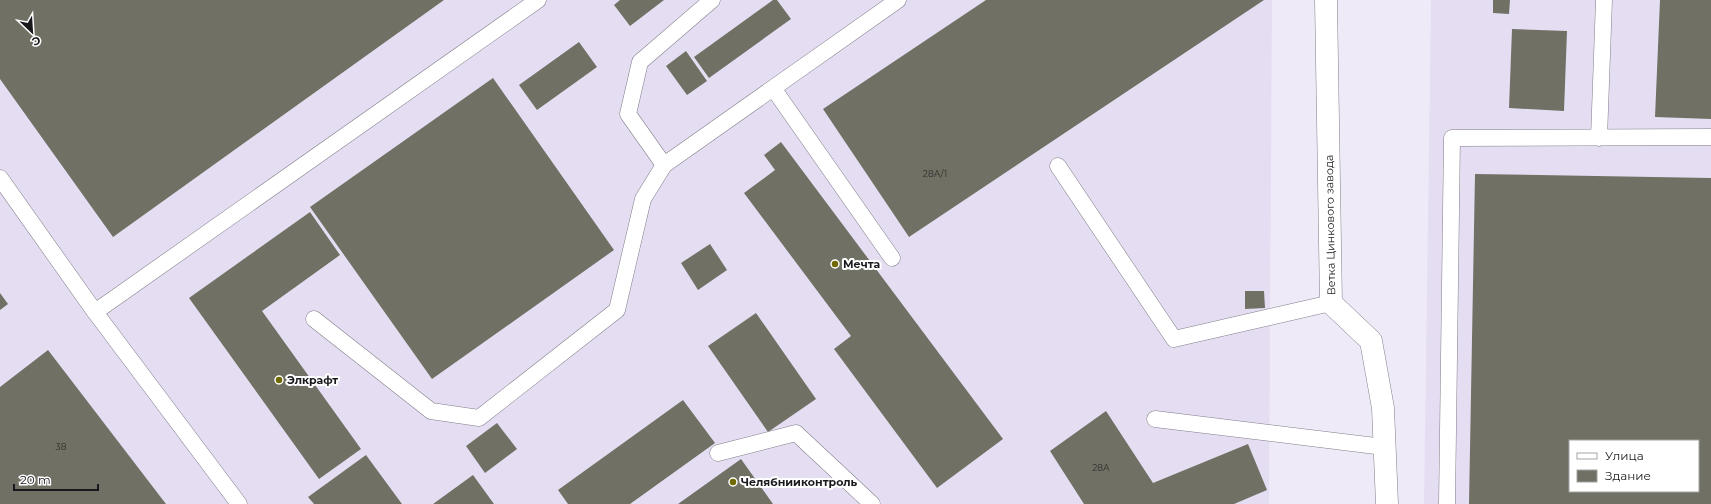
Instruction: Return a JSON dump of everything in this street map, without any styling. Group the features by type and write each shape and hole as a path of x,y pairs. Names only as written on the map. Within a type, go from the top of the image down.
{"street":[{"name":"Ветка Цинкового завода","path":"1326,0 1331,303 1370,341 1383,408 1387,504"}],"lane":[{"path":"95,312 538,0"},
{"path":"664,164 628,114 640,62 712,0"},
{"path":"314,319 432,411 479,418 617,310 643,199 664,164 898,0"},
{"path":"1599,138 1604,0"},
{"path":"773,88 892,258"},
{"path":"1447,504 1452,138 1711,137"},
{"path":"1058,166 1174,339 1331,303"},
{"path":"0,178 95,312 239,504"},
{"path":"1156,419 1384,447"},
{"path":"718,453 796,433 872,504"}],"shaded area":[{"path":"0,0 1272,0 1269,504 0,504"},
{"path":"1431,0 1711,0 1711,504 1424,504"}],"building":[{"path":"0,0 444,0 113,237 0,79"},
{"path":"620,0 664,0 630,26 614,5"},
{"path":"773,0 777,0 791,19 709,78 694,57"},
{"path":"986,0 1264,0 909,237 823,109"},
{"path":"1493,0 1510,0 1509,14 1493,13"},
{"path":"1660,0 1711,0 1711,119 1655,117"},
{"path":"1512,29 1567,31 1564,111 1509,108"},
{"path":"579,42 597,67 537,110 519,85"},
{"path":"686,51 707,81 687,95 666,66"},
{"path":"493,78 614,250 432,379 310,207"},
{"name":"Мечта","path":"781,142 1003,439 937,488 834,349 851,336 744,193 775,170 764,155"},
{"path":"1475,174 1711,178 1711,504 1469,504"},
{"name":"Элкрафт","path":"310,212 340,255 262,311 361,449 319,479 189,298"},
{"path":"710,244 727,270 698,290 681,263"},
{"path":"1245,291 1264,291 1265,308 1245,309"},
{"path":"0,293 8,304 0,310"},
{"path":"756,313 816,399 768,432 708,346"},
{"path":"48,350 166,504 0,504 0,387"},
{"path":"683,400 715,443 630,504 568,504 558,490"},
{"path":"1106,411 1153,483 1248,444 1267,490 1234,504 1084,504 1050,451"},
{"path":"497,423 517,449 485,473 466,446"},
{"path":"366,455 402,504 314,504 308,497"},
{"name":"Челябнииконтроль","path":"741,459 773,504 678,504"},
{"path":"473,475 494,504 433,504"}],"place":[{"name":"Мечта","path":"835,264"},
{"name":"Элкрафт","path":"279,380"},
{"name":"Челябнииконтроль","path":"733,482"}]}
